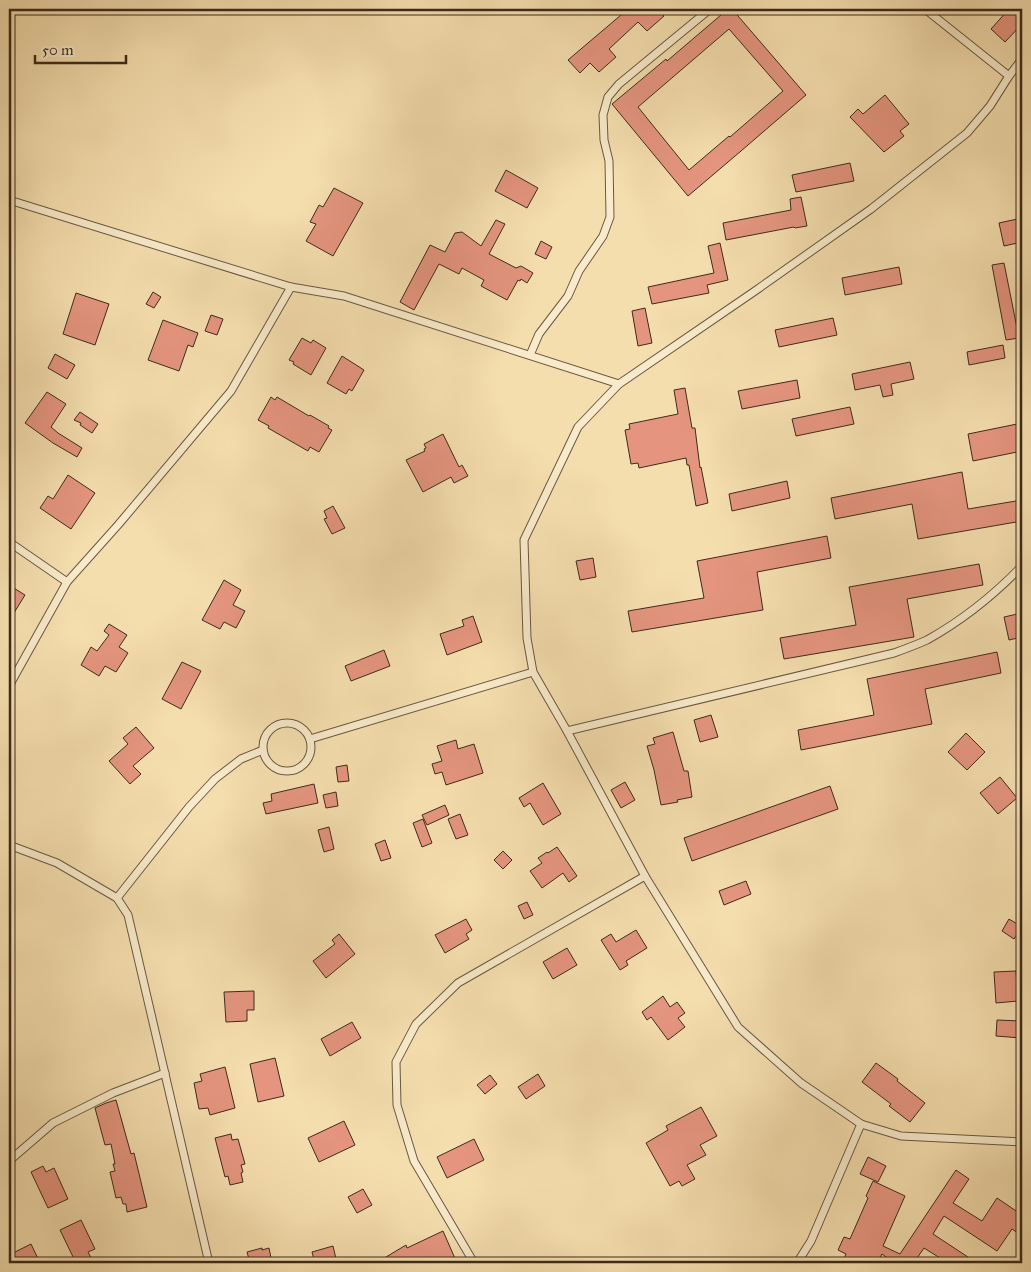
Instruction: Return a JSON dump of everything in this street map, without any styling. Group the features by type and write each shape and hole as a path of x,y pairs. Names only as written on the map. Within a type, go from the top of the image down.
{"lane":[{"path":"530,355 539,334 568,296 579,271 603,236 610,217 609,161 604,140 603,115 608,97 619,84 710,9"},
{"path":"925,9 1009,76"},
{"path":"1022,59 990,106 967,133 863,214 619,384 578,427 524,540 527,638 533,672 645,876 738,1027 801,1083 860,1124 901,1136 1022,1142"},
{"path":"9,200 291,287 344,296 619,384"},
{"path":"9,686 67,582 118,525 231,391 291,287"},
{"path":"9,542 67,582"},
{"path":"567,731 894,653 926,640 967,615 1007,582 1022,566"},
{"path":"310,739 533,672"},
{"path":"289,722 302,727 310,739 311,752 304,764 292,770 279,769 268,762 263,750 266,736 275,726 289,722"},
{"path":"117,898 189,807 215,780 241,759 263,750"},
{"path":"9,845 58,863 117,898 128,915 209,1263"},
{"path":"474,1263 414,1161 397,1105 396,1062 416,1024 458,983 645,876"},
{"path":"9,1160 53,1123 113,1092 166,1073"},
{"path":"798,1263 811,1240 860,1124"}],"building":[{"path":"628,9 657,9 664,16 647,31 638,22 609,49 616,57 599,72 590,63 580,73 568,60"},
{"path":"728,9 732,9 806,95 688,196 612,104 666,59 667,61","holes":["729,29 783,91 689,170 638,107"]},
{"path":"1009,9 1022,9 1022,24 1005,42 991,29"},
{"path":"885,95 909,124 900,131 904,136 884,152 850,117 858,109 863,114"},
{"path":"850,163 854,181 796,192 792,175"},
{"path":"506,170 538,188 527,208 495,191"},
{"path":"334,188 363,203 333,256 306,241 316,224 310,222 319,205 323,207"},
{"path":"801,197 807,226 726,240 723,223 791,210 790,199"},
{"path":"1022,218 1022,242 1004,246 999,223"},
{"path":"496,220 505,224 489,254 516,268 521,266 533,273 527,283 521,279 520,281 518,280 507,300 481,286 484,280 462,268 459,274 439,264 414,310 400,302 430,245 445,252 455,233 462,232 481,246"},
{"path":"541,241 552,247 546,259 535,254"},
{"path":"720,243 728,280 707,285 709,293 652,304 648,287 714,273 708,246"},
{"path":"1004,263 1019,338 1006,340 992,265"},
{"path":"899,267 902,284 845,295 842,278"},
{"path":"153,292 161,297 154,308 146,304"},
{"path":"76,293 109,304 95,345 63,334"},
{"path":"645,308 652,343 638,346 632,311"},
{"path":"211,315 223,319 217,335 205,331"},
{"path":"833,318 837,335 779,347 775,330"},
{"path":"163,320 198,333 193,347 188,345 179,371 148,360"},
{"path":"302,338 311,343 313,340 326,348 311,375 289,360"},
{"path":"1003,345 1005,358 969,365 967,352"},
{"path":"55,354 75,365 67,379 48,368"},
{"path":"342,356 364,370 352,391 349,389 346,394 327,383"},
{"path":"910,362 914,379 891,384 893,395 883,397 880,385 855,390 852,374"},
{"path":"797,380 800,398 742,409 738,391"},
{"path":"685,388 692,428 695,428 700,468 708,503 696,506 689,465 687,465 686,458 639,468 638,463 631,464 625,430 630,429 629,424 678,414 674,390"},
{"path":"47,392 66,404 51,427 82,448 77,457 25,423"},
{"path":"271,397 275,400 277,397 329,426 328,428 332,430 319,452 310,447 308,451 268,428 269,426 258,420"},
{"path":"850,407 854,424 796,436 792,419"},
{"path":"80,412 98,424 92,433 80,425 81,423 74,420"},
{"path":"1022,423 1022,451 973,461 968,434"},
{"path":"443,434 459,467 462,465 468,476 454,483 451,477 423,492 406,460 425,451 424,444"},
{"path":"962,472 968,509 1022,500 1022,521 918,539 912,504 835,519 831,498"},
{"path":"68,475 95,493 71,529 40,508 48,496 53,499"},
{"path":"787,481 790,498 732,511 729,494"},
{"path":"333,506 345,528 332,534 324,519 327,518 324,511"},
{"path":"827,536 831,558 757,572 763,610 632,632 628,611 704,598 697,561"},
{"path":"593,558 596,577 580,580 576,561"},
{"path":"979,564 983,585 907,599 914,637 784,659 780,638 856,625 849,587"},
{"path":"224,580 241,590 233,605 245,611 236,628 224,622 220,629 202,620"},
{"path":"9,585 25,595 9,621"},
{"path":"1022,613 1022,637 1009,640 1004,617"},
{"path":"473,616 482,642 447,655 440,634 464,626 462,620"},
{"path":"109,624 127,635 119,647 128,653 116,672 105,666 99,676 81,665 91,647 97,651 109,635 104,631"},
{"path":"384,650 390,666 351,681 345,666"},
{"path":"997,652 1001,673 925,689 932,724 801,750 798,730 874,715 867,679"},
{"path":"182,662 201,671 181,709 162,699"},
{"path":"711,715 718,737 700,742 694,720"},
{"path":"136,727 154,748 133,766 141,774 130,784 109,761 128,744 123,738"},
{"path":"673,732 684,771 688,771 692,797 661,805 647,746 655,744 653,738"},
{"path":"966,733 985,752 967,770 948,752"},
{"path":"456,740 458,749 474,744 483,773 446,785 442,772 435,774 432,764 442,761 437,746"},
{"path":"347,765 349,781 338,782 336,767"},
{"path":"1000,777 1017,798 998,814 980,793"},
{"path":"625,782 635,800 621,808 611,790"},
{"path":"543,783 561,814 543,825 530,803 524,807 519,798"},
{"path":"314,784 318,803 266,814 263,803 272,801 271,794"},
{"path":"830,786 838,809 692,861 684,838"},
{"path":"336,792 338,806 326,808 323,795"},
{"path":"445,805 449,815 427,825 422,815"},
{"path":"460,814 468,835 456,839 448,819"},
{"path":"423,819 432,843 422,847 413,823"},
{"path":"329,827 334,849 324,852 318,830"},
{"path":"385,840 391,858 381,861 375,844"},
{"path":"557,847 577,876 569,882 563,873 542,888 530,871 542,863 538,858"},
{"path":"503,851 512,860 503,869 494,860"},
{"path":"746,881 751,894 724,905 719,891"},
{"path":"527,902 533,915 524,919 518,906"},
{"path":"466,919 472,930 466,934 469,939 445,953 435,935"},
{"path":"1009,919 1022,927 1014,939 1002,931"},
{"path":"636,930 647,948 626,961 628,965 620,970 601,940 611,934 616,942"},
{"path":"339,934 355,954 326,978 313,961 335,944 332,940"},
{"path":"567,948 577,965 553,979 543,962"},
{"path":"1016,971 1018,1001 996,1003 994,972"},
{"path":"254,991 254,1010 247,1010 247,1021 226,1022 224,992"},
{"path":"663,996 670,1007 677,1002 685,1013 678,1018 685,1027 668,1040 651,1017 647,1020 642,1012"},
{"path":"997,1020 1022,1021 1021,1038 996,1036"},
{"path":"352,1022 361,1038 330,1056 321,1039"},
{"path":"275,1058 284,1096 258,1102 250,1064"},
{"path":"876,1063 898,1079 897,1081 925,1103 910,1122 889,1106 891,1104 862,1082"},
{"path":"225,1067 235,1108 210,1115 208,1108 199,1109 194,1083 202,1081 200,1074"},
{"path":"538,1074 545,1086 526,1099 518,1087"},
{"path":"490,1075 497,1084 485,1094 477,1085"},
{"path":"116,1100 131,1154 134,1153 147,1207 127,1212 126,1204 123,1204 121,1197 116,1198 110,1172 115,1171 111,1144 105,1145 95,1108"},
{"path":"701,1107 717,1136 700,1145 706,1155 687,1165 695,1179 682,1186 679,1181 670,1186 646,1143 668,1130 666,1126"},
{"path":"344,1121 355,1145 319,1162 308,1138"},
{"path":"231,1134 232,1140 238,1139 245,1164 241,1165 243,1182 230,1185 228,1176 225,1177 215,1138"},
{"path":"474,1139 484,1160 447,1178 437,1157"},
{"path":"868,1157 886,1166 878,1182 860,1174"},
{"path":"43,1166 46,1172 54,1168 68,1199 48,1208 31,1172"},
{"path":"956,1170 969,1179 953,1203 982,1221 997,1198 1022,1215 1022,1236 1012,1229 997,1251 944,1216 933,1234 977,1263 948,1263 924,1248 915,1261 919,1263 894,1263 882,1254 877,1263 842,1263 846,1254 838,1250 844,1237 850,1239 868,1198 866,1196 873,1181 905,1196 883,1246 900,1254"},
{"path":"363,1189 372,1205 357,1213 348,1197"},
{"path":"81,1220 95,1249 88,1252 91,1258 76,1263 60,1230"},
{"path":"443,1231 457,1263 433,1263 430,1257 419,1263 376,1263 406,1245 407,1248"},
{"path":"31,1244 40,1263 13,1263 9,1255"},
{"path":"333,1246 337,1263 315,1263 312,1252"},
{"path":"262,1248 262,1250 269,1248 272,1263 250,1263 247,1252"}]}
